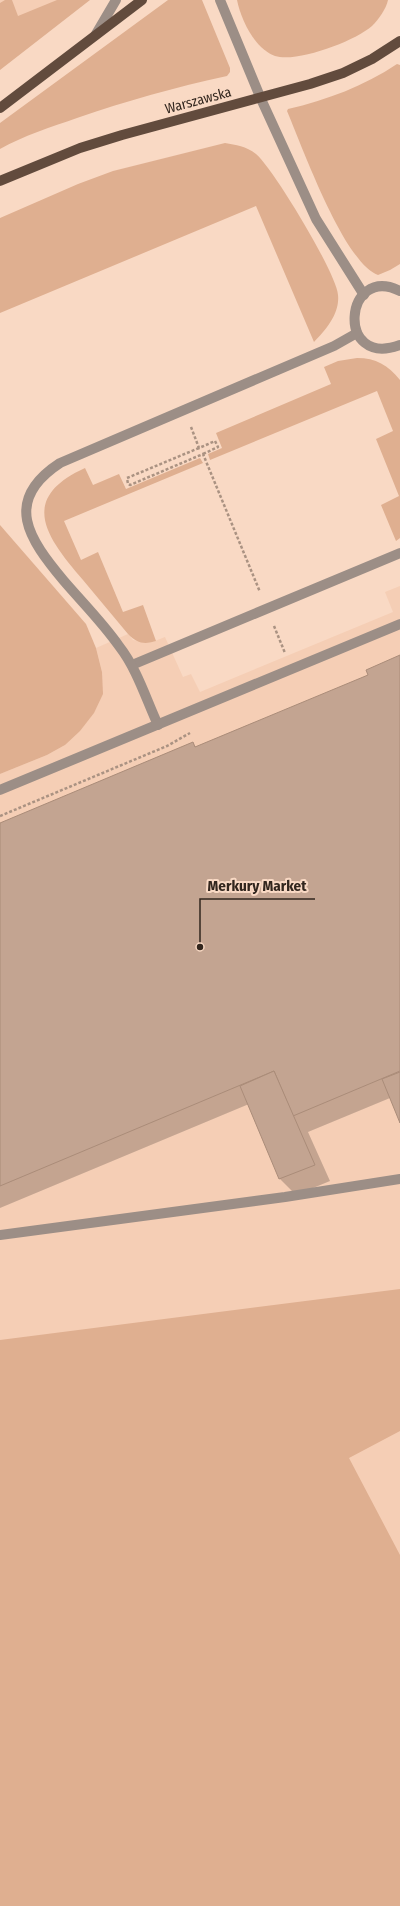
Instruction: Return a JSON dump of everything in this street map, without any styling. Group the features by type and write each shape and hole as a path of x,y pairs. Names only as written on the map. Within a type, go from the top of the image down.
{"main road":[{"path":"0,108 142,0"},
{"name":"Warszawska","path":"0,181 80,148 122,135 261,99 343,73 372,59 400,41"}],"street":[{"path":"95,36 116,0"},
{"path":"220,0 261,99 316,220 364,295"},
{"path":"400,291 394,288 383,287 372,289 364,295 357,305 354,317 357,333 364,341 372,346 381,349 391,349 400,345"},
{"path":"158,725 132,665 119,646 44,557 34,540 28,526 28,501 32,491 38,481 48,471 60,463 334,346 357,333"},
{"path":"132,665 400,554"},
{"path":"0,790 400,624"},
{"path":"0,1235 277,1198 400,1179"}],"path":[{"path":"184,410 199,448"},
{"path":"215,441 218,447 130,485 128,484 127,478 199,448 215,441"},
{"path":"203,454 292,669"},
{"path":"0,816 167,746 192,732"}],"shaded area":[{"path":"0,0 67,0 0,49"},
{"path":"5,0 12,0 18,16 57,0 90,0 0,70 0,3"},
{"path":"168,0 202,0 230,68 230,72 227,76 151,95 95,112 37,132 0,149 0,123"},
{"path":"237,0 388,0 380,17 364,32 340,44 311,54 285,57 275,56 261,47 255,40 246,25"},
{"path":"397,64 400,65 400,264 378,275 365,266 338,227 313,175 287,111 288,109 331,97 358,86"},
{"path":"225,143 248,149 256,154 264,163 303,222 335,283 338,295 337,308 331,321 314,342 256,206 0,313 0,218 78,184 113,171"},
{"path":"357,358 370,359 381,363 391,370 400,380 400,538 396,541 381,505 399,496 376,439 393,431 377,391 210,460 208,454 222,448 216,433 331,384 324,367 338,361"},
{"path":"200,458 203,463 64,521 81,560 98,552 123,612 143,605 156,641 144,643 134,639 128,634 59,549 50,534 45,520 45,506 51,493 64,480 85,468 93,485 119,474 126,489"},
{"path":"0,525 86,624 96,648 102,672 103,694 94,713 80,731 65,745 47,755 0,774"},
{"path":"400,586 400,1330 0,1379 0,774 47,755 65,745 102,672 96,648 128,634 133,640 150,643 165,637 183,677 191,674 200,692 393,612 385,592"},
{"path":"400,1289 400,1431 349,1458 400,1555 400,1906 0,1906 0,1340"},
{"path":"400,1405 400,1598 319,1449"}],"building":[{"path":"400,655 400,1071 293,1116 274,1071 0,1186 0,823 193,742 195,747 368,675 366,670"},
{"path":"274,1071 315,1165 279,1179 240,1086"},
{"path":"400,1072 400,1123 382,1079"}],"place":[{"name":"Merkury Market","path":"200,947"}]}
